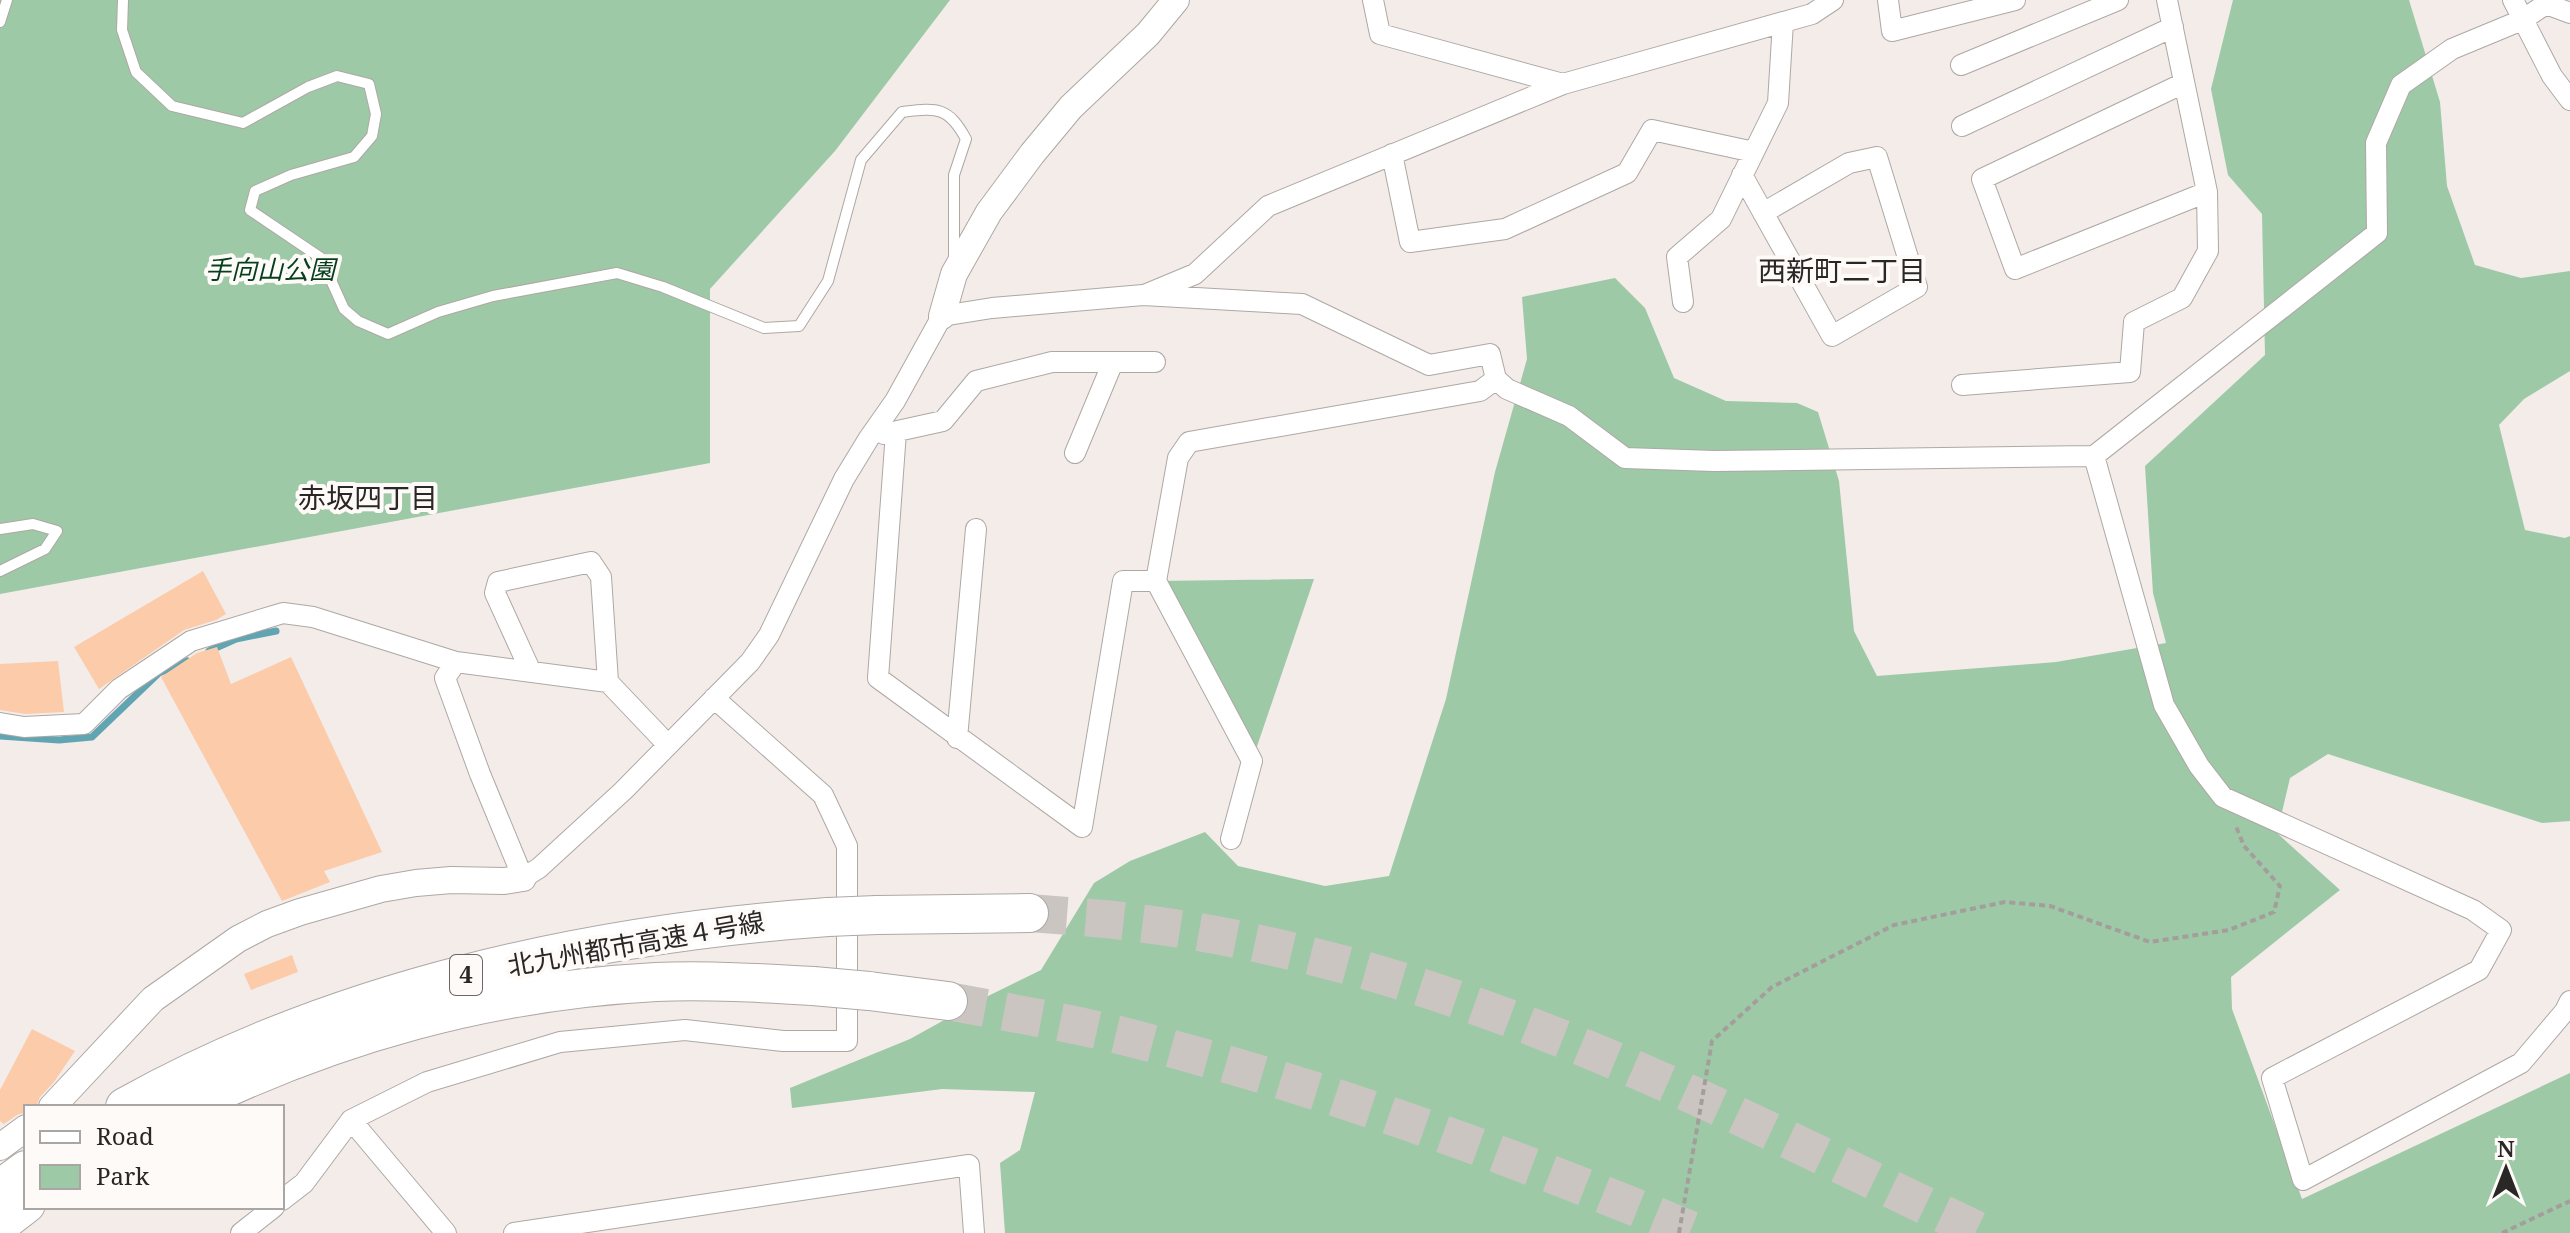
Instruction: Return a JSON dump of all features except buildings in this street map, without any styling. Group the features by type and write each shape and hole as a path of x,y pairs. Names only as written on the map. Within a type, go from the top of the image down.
{"highway":[{"name":"北九州都市高速４号線","path":"129,1105 227,1056 356,1006 466,975 607,945 756,922 877,915 1029,913"},
{"path":"486,944 607,945"},
{"name":"北九州都市高速４号線","path":"189,1105 315,1050 457,1008 526,995 658,982 729,981 869,991 948,1001"},
{"path":"111,1105 159,1060"},
{"path":"0,1189 24,1171"},
{"path":"0,1224 24,1206"}],"street":[{"path":"54,1105 153,999 238,939 267,924 381,889 451,880 504,881 523,878 539,868 623,791 750,662 769,635 844,479 895,401 942,316 954,274 989,212 1071,107 1148,34 1176,0"},
{"path":"1373,0 1380,34 1563,84"},
{"path":"1143,295 1195,274 1268,206 1563,84 1812,14 1833,0"},
{"path":"1888,0 1892,31 2015,0"},
{"path":"1961,65 2118,0"},
{"path":"1962,385 2130,372 2134,322 2182,298 2208,251 2207,192 2167,0"},
{"path":"2513,0 2552,76 2570,100"},
{"path":"942,316 992,308 1143,295 1302,304 1429,365 1490,354 1496,379 1507,389 1569,416 1625,458 1714,461 2094,456 2377,233 2376,143 2401,85 2452,49 2522,20 2546,4 2570,13"},
{"path":"1683,302 1677,257 1721,219 1778,103 1783,22"},
{"path":"1962,126 2173,27"},
{"path":"2184,83 1982,179 2015,269 2207,192"},
{"path":"1392,154 1410,242 1505,229 1600,186 1627,173 1652,130 1754,152"},
{"path":"1742,175 1832,336 1917,287 1877,157 1849,163 1763,213"},
{"path":"869,438 943,421 976,381 1052,362 1155,362"},
{"path":"1075,453 1113,362"},
{"path":"1231,839 1252,761 1156,581 1178,458 1189,442 1480,391 1496,379"},
{"path":"896,432 878,678 1082,827 1123,581 1156,581"},
{"path":"2094,456 2164,705 2199,766 2223,797 2473,910 2501,930 2479,970 2272,1078 2303,1180 2521,1063 2570,1001"},
{"path":"957,738 976,529"},
{"path":"531,672 495,593 498,582 591,562 601,577 608,682"},
{"path":"0,723 24,727 84,724 119,689 191,641 283,613 313,617 456,662 608,682 667,744"},
{"path":"456,662 445,678 523,878"},
{"path":"284,1198 304,1183 351,1120 427,1082 560,1042 685,1030 783,1041 847,1041 847,846 823,795 714,698"},
{"path":"351,1120 446,1233"},
{"path":"0,1147 24,1129"},
{"path":"514,1233 969,1165 974,1233"},
{"path":"241,1233 271,1209"}],"lane":[{"path":"0,22 7,0"},
{"path":"123,0 122,30 136,72 172,106 243,123 308,87 337,76 369,84 376,114 372,136 354,157 291,175 255,191 250,210 321,258 344,309 358,321 388,334 438,312 493,296 617,273 663,287 764,328 799,326 828,281 861,160 902,112 933,108 956,120 966,139 954,175 954,274"},
{"path":"0,529 33,524 57,531 45,549 0,571"}],"path":[{"path":"1679,1233 1712,1041 1772,987 1894,925 2005,902 2050,906 2150,942 2229,930 2274,912 2280,886 2244,846 2223,797"},
{"path":"2502,1233 2570,1201"}],"green space":[{"name":"手向山公園","path":"0,0 950,0 835,151 710,289 710,463 0,594"},
{"path":"2233,0 2409,0 2440,102 2447,186 2475,265 2521,278 2570,271 2570,371 2524,399 2499,425 2525,530 2565,538 2570,536 2570,821 2542,823 2328,754 2290,778 2277,833 2340,890 2231,977 2232,1009 2302,1199 2570,1073 2570,1233 1005,1233 1000,1163 1020,1150 1035,1092 942,1089 792,1108 790,1088 910,1039 1041,970 1094,883 1130,861 1205,832 1238,866 1325,886 1389,876 1446,699 1495,472 1527,359 1522,297 1615,278 1645,308 1674,378 1726,401 1797,403 1818,412 1839,481 1854,631 1877,676 2056,662 2166,643 2153,593 2145,466 2265,355 2262,214 2228,175 2211,89"},
{"path":"1314,579 1252,761 1156,581"}],"waterway":[{"path":"209,651 236,639 276,631"},
{"path":"0,736 59,740 92,737 159,673 187,661"}],"tunnel":[{"path":"1029,913 1124,921 1230,938 1381,975 1459,1000 1536,1028 1687,1092 1983,1233"},
{"path":"948,1001 1125,1037 1289,1083 1496,1153 1698,1233"}],"district":[{"name":"西新町二丁目","path":"1842,271"},
{"name":"赤坂四丁目","path":"368,498"}]}
